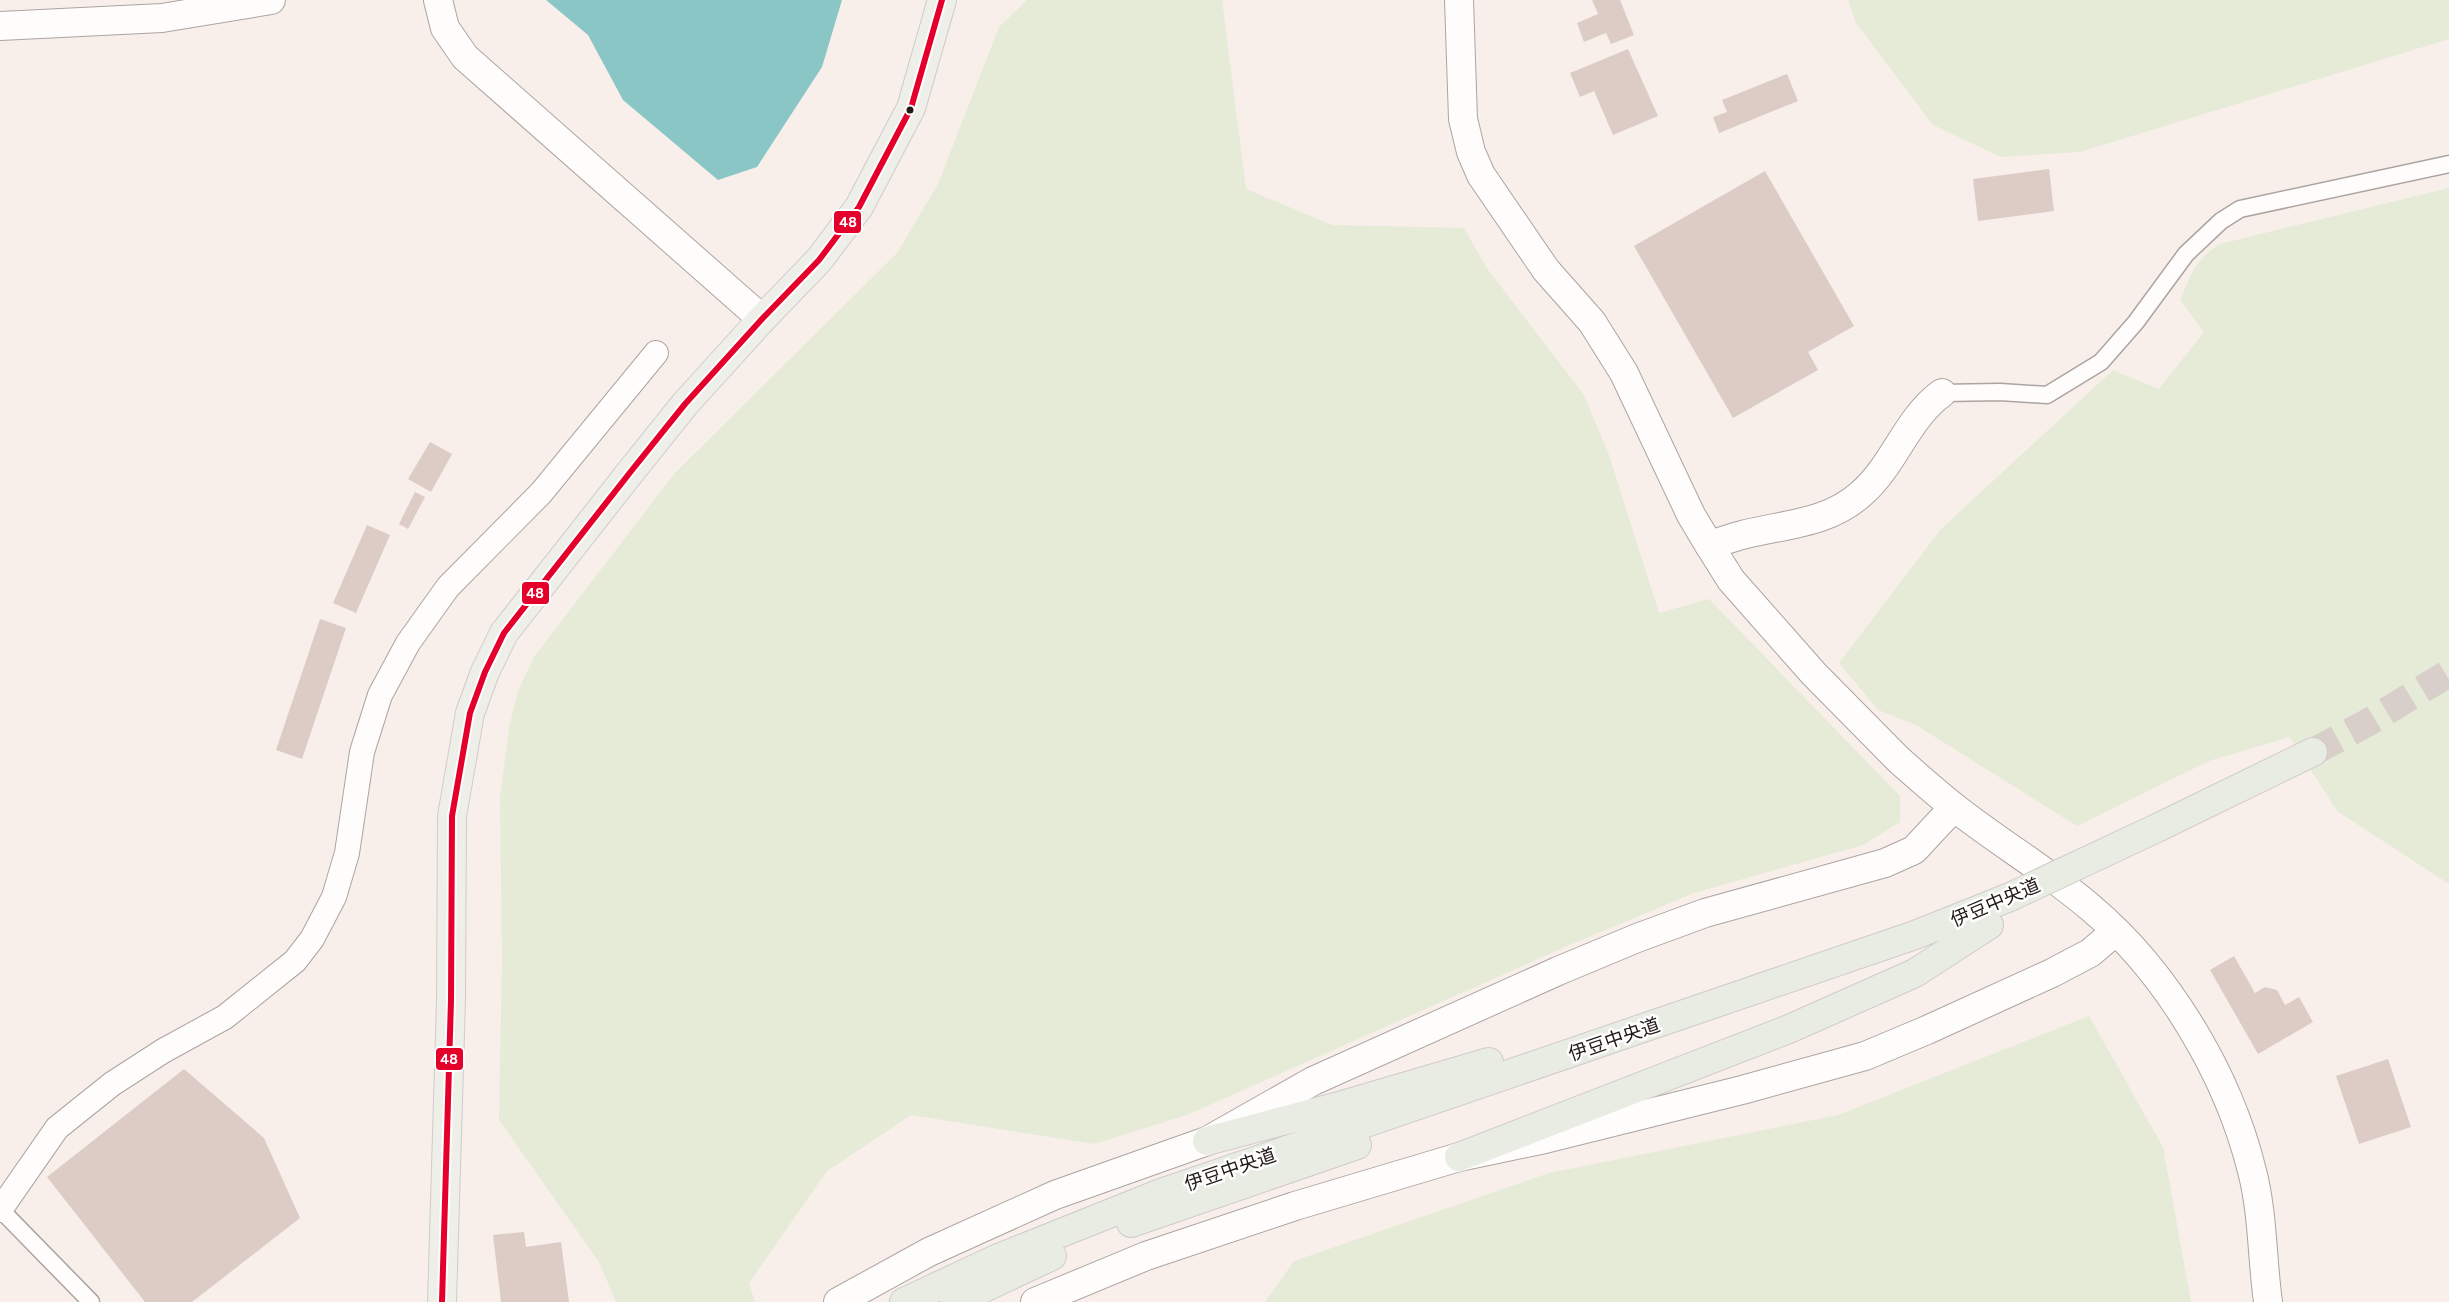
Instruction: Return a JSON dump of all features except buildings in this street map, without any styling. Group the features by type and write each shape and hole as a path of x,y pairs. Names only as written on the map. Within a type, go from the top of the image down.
{"highway":[{"path":"442,1302 451,1000 452,816 470,713 485,672 504,633 679,412 762,319 819,260 859,208 911,108 942,0"},
{"name":"伊豆中央道","path":"904,1302 996,1259 1161,1193 1915,935 2016,903 2317,760"},
{"name":"伊豆中央道","path":"954,1302 1015,1272 1121,1227 1892,961 1989,925 2016,903"},
{"path":"1459,1157 1789,1029 1916,973 1989,925"},
{"path":"1207,1142 1477,1066 1566,1036 1740,996"}],"street":[{"path":"0,26 162,18 271,0"},
{"path":"438,0 445,28 465,57 762,319"},
{"path":"1459,0 1463,119 1471,152 1481,175 1546,270 1592,322 1624,373 1691,515 1731,580 1814,674 1899,760 1954,807 2083,902 2116,931 2147,965 2192,1028 2235,1118 2252,1171 2263,1244 2268,1302"},
{"path":"0,1210 57,1128 112,1084 163,1052 225,1017 271,982 301,954 312,939 334,897 347,853 362,752 380,695 408,643 448,588 541,493 656,353"},
{"path":"1709,545 1742,535 1810,522 1840,510 1863,493 1888,462 1928,404 1942,393"},
{"path":"838,1302 929,1252 1055,1195 1207,1142 1312,1081 1636,938 1705,913 1885,863 1914,850 1954,807"},
{"path":"1035,1302 1146,1256 1295,1206 1459,1157 1545,1139 1742,1090 1865,1056 2052,973 2090,953 2116,931"}],"lane":[{"path":"1942,393 2047,395 2101,362 2136,322 2186,254 2221,221 2240,209 2449,164"},
{"path":"0,1210 91,1302"}],"green space":[{"path":"1027,0 1222,0 1246,189 1332,225 1464,228 1486,267 1584,395 1608,452 1659,613 1709,599 1900,796 1900,822 1863,845 1694,893 1572,944 1187,1115 1094,1144 911,1115 827,1171 749,1283 755,1302 616,1302 599,1262 499,1120 502,960 500,798 509,727 518,691 534,657 674,474 897,253 938,184 999,27"},
{"path":"1848,0 2449,0 2449,39 2080,152 2001,157 1933,125 1856,23"},
{"path":"2449,188 2449,884 2337,811 2290,737 2209,761 2077,826 1916,725 1878,710 1839,663 1941,529 2113,370 2159,389 2204,332 2180,300 2195,268 2205,256 2220,244"},
{"path":"2089,1016 2163,1147 2191,1302 1265,1302 1294,1261 1549,1173 1838,1115"}],"water":[{"path":"546,0 842,0 822,67 757,167 718,180 623,100 588,35"}],"tunnel":[{"path":"2313,752 2367,723 2449,673"}],"transit line":[{"name":"48","path":"442,1302 451,1000 452,816 470,713 485,672 504,633 685,404 762,319 819,260 859,207 911,108 942,0"}]}
